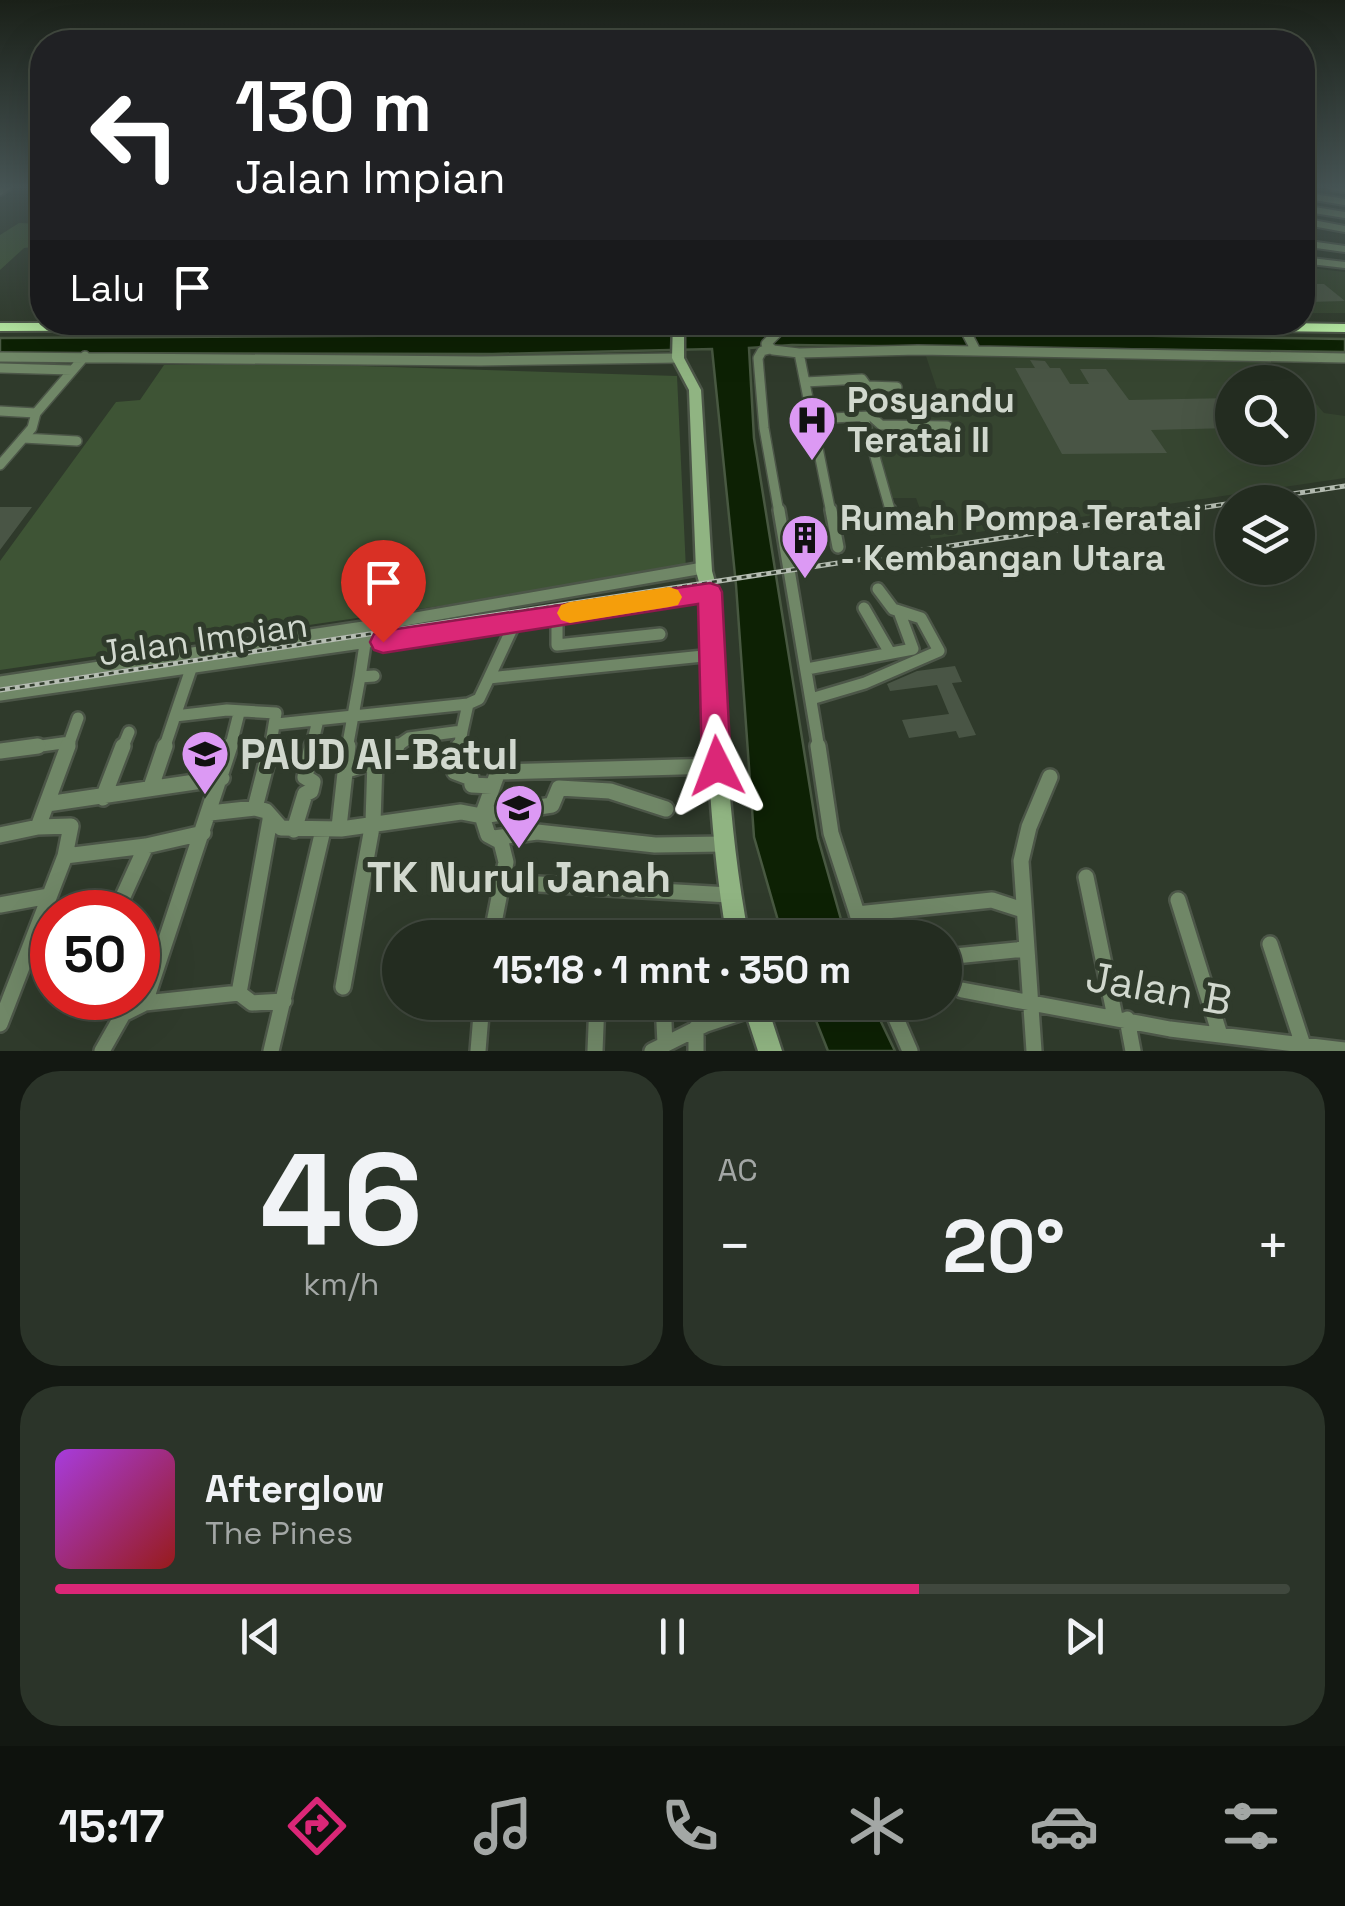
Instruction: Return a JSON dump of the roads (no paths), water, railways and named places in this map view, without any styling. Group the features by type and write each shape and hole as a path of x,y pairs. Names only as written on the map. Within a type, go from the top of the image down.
{"highway":[{"path":"0,316 30,315"},
{"path":"1315,316 1345,316"},
{"path":"1315,327 1345,328"},
{"path":"0,328 30,328"}],"main road":[{"path":"680,335 678,355 694,390 704,568 710,592 712,713 734,920"},
{"path":"760,1020 770,1051"}],"street":[{"path":"1315,246 1345,249"},
{"path":"1315,262 1345,265"},
{"path":"769,348 767,340 772,335"},
{"path":"968,335 975,350"},
{"path":"859,920 831,833 758,368 760,354 769,348 799,352 975,350 1345,358"},
{"path":"799,352 838,547"},
{"path":"0,357 481,361 678,355"},
{"path":"0,465 32,428 36,413 85,356"},
{"path":"0,368 72,370"},
{"path":"805,382 862,379 867,386 897,388"},
{"path":"0,411 36,413"},
{"path":"813,419 872,416 882,426 947,426"},
{"path":"864,418 892,516"},
{"path":"23,438 78,441"},
{"path":"0,450 13,450"},
{"path":"0,682 370,626 704,568"},
{"path":"811,700 865,683 939,651 921,618 893,609 878,588"},
{"name":"Jalan Impian","path":"0,695 710,592"},
{"path":"864,608 890,654"},
{"path":"557,614 558,645 660,634"},
{"path":"807,669 914,648 900,614"},
{"path":"277,724 468,704 478,699 516,620"},
{"path":"272,1051 347,770 351,715 367,677 365,644"},
{"path":"489,678 713,655"},
{"path":"151,787 192,666"},
{"path":"468,704 455,772 471,778 472,786 495,779 717,766"},
{"path":"160,957 222,778 239,712"},
{"path":"174,716 276,713 277,724 255,808"},
{"path":"38,827 78,718"},
{"path":"294,830 305,794 311,792 313,782 305,776 318,720"},
{"path":"347,770 375,761 409,738 462,731"},
{"path":"103,798 129,732"},
{"path":"0,751 70,742"},
{"path":"344,986 373,822 375,761"},
{"path":"1034,1051 1023,910 1024,842 1050,776"},
{"path":"47,804 222,778"},
{"path":"495,779 482,816 488,835 505,850 504,882 495,920"},
{"path":"210,813 255,808 266,811 270,820 283,829 331,829 461,812 482,816 552,805 559,788 610,791 666,808"},
{"path":"239,994 270,820"},
{"path":"0,835 38,827 71,826 65,856 51,890"},
{"path":"494,838 536,832 655,845 724,844"},
{"path":"65,856 203,834"},
{"path":"126,890 146,846"},
{"path":"1086,877 1133,1051"},
{"path":"504,882 729,895"},
{"path":"0,905 30,899"},
{"path":"857,914 992,900 1023,910"},
{"path":"1178,900 1220,1035"},
{"path":"0,1024 30,944"},
{"path":"1270,944 1304,1047"},
{"path":"962,955 1025,949"},
{"name":"Jalan B","path":"962,990 1220,1035 1345,1050"},
{"path":"160,1001 239,994 252,1003 284,1001"},
{"path":"102,1051 120,1020"},
{"path":"478,1051 481,1020"},
{"path":"594,1051 596,1020"},
{"path":"658,1048 661,1020"},
{"path":"658,1048 717,1020"},
{"path":"897,1020 910,1051"},
{"path":"696,1028 696,1051"}],"railway":[{"path":"0,690 1345,486"}],"place":[{"name":"Posyandu Teratai II","path":"812,462"},
{"name":"Rumah Pompa Teratai - Kembangan Utara","path":"805,580"},
{"name":"PAUD Al-Batul","path":"205,796"},
{"name":"TK Nurul Janah","path":"519,850"}]}
